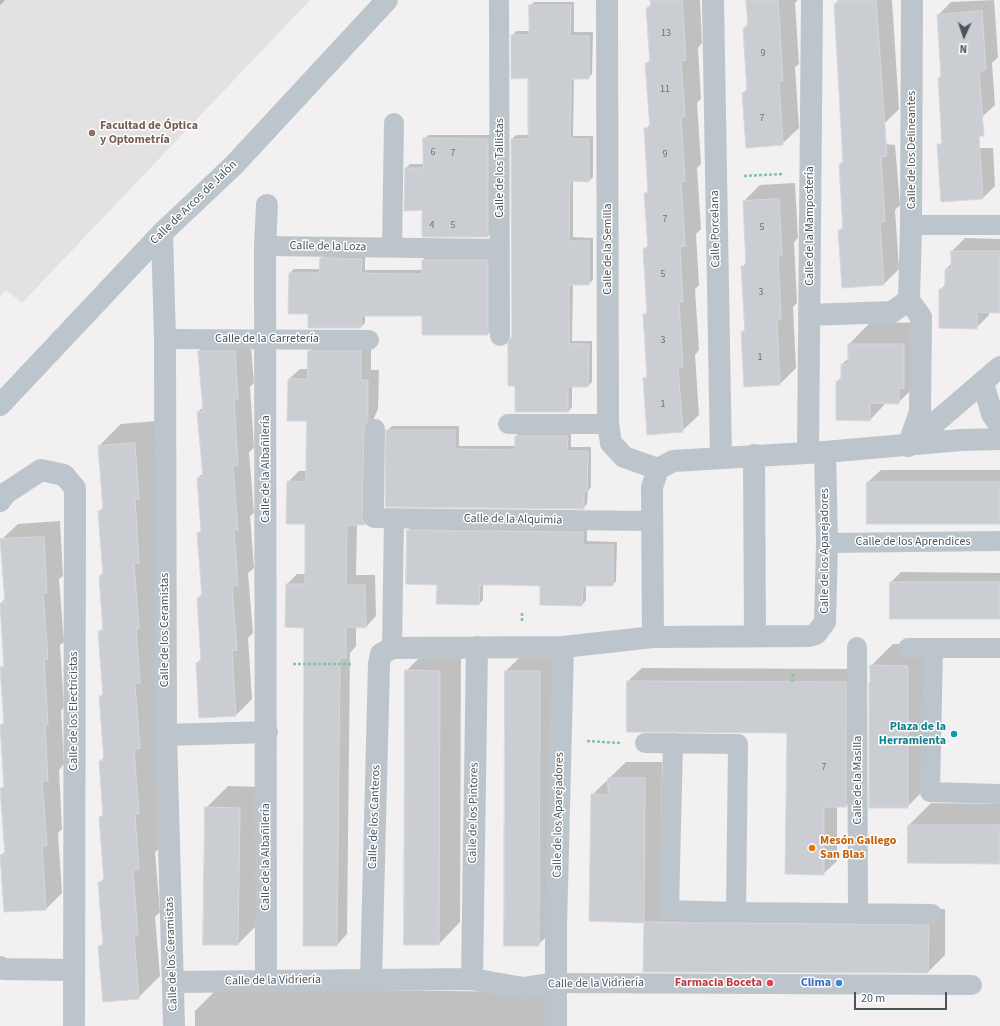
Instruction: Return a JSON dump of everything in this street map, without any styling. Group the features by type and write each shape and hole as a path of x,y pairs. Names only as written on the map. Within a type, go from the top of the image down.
{"street":[{"name":"Calle de Arcos de Jalón","path":"0,405 162,233 234,165 387,0"},
{"name":"Calle de los Tallistas","path":"499,0 500,336"},
{"name":"Calle de la Semilla","path":"607,0 608,424 611,443 624,457 658,469"},
{"name":"Calle Porcelana","path":"713,0 721,458"},
{"name":"Calle de la Mampostería","path":"812,0 809,315 817,452"},
{"name":"Calle de los Delineantes","path":"908,300 911,225 912,0"},
{"path":"392,248 394,123"},
{"name":"Calle de la Albañilería","path":"266,981 267,732 265,246 267,205"},
{"path":"911,225 1000,224"},
{"name":"Calle de los Ceramistas","path":"162,233 165,339 166,735 174,1026"},
{"name":"Calle de la Loza","path":"265,246 500,249"},
{"path":"809,315 892,312 908,300 921,317 920,412 908,446"},
{"name":"Calle de la Carretería","path":"165,339 369,340"},
{"path":"908,446 1000,367"},
{"path":"983,383 992,414 1000,426"},
{"path":"508,424 608,424"},
{"name":"Calle de la Alquimia","path":"375,429 374,518 652,521"},
{"path":"653,637 652,486 658,469 673,461 908,446 961,440 1000,439"},
{"name":"Calle de los Aparejadores","path":"384,655 477,647 563,647 653,637 808,636 816,634 825,622 827,543 817,452"},
{"path":"754,455 755,636"},
{"name":"Calle de los Electricistas","path":"0,501 6,493 41,470 64,475 75,488 72,970 74,1026"},
{"name":"Calle de los Canteros","path":"371,980 384,655 394,518"},
{"name":"Calle de los Aprendices","path":"827,543 1000,541"},
{"name":"Calle de los Pintores","path":"472,979 477,647"},
{"name":"Calle de los Aparejadores","path":"555,983 563,647"},
{"name":"Calle de la Masilla","path":"857,647 858,913"},
{"path":"908,648 1000,648"},
{"path":"933,648 930,792 1000,794"},
{"path":"166,735 267,732"},
{"path":"645,743 738,744 736,912"},
{"path":"672,743 669,910 932,914"},
{"path":"0,967 72,970"},
{"name":"Calle de la Vidriería","path":"173,982 472,979 523,988 555,983 972,985"},
{"path":"555,983 556,1026"}],"path":[{"path":"738,176 788,174"},
{"path":"266,664 384,655"},
{"path":"792,682 793,674"},
{"path":"586,741 645,743"}],"shaded area":[{"name":"Facultad de Óptica y Optometría","path":"0,0 310,0 22,303 6,290 0,296"}],"building":[{"path":"650,0 682,0 686,60 681,61 685,116 681,117 685,181 681,182 685,246 680,247 683,302 679,302 683,367 678,368 683,432 647,435 643,378 647,378 643,314 647,314 643,249 648,249 644,193 648,193 644,128 650,128 645,63 650,63 646,8 651,7"},
{"path":"746,0 778,0 783,81 779,81 783,145 746,148 742,93 747,92 743,28 748,27"},
{"path":"838,0 876,0 887,156 881,157 885,221 880,222 884,285 842,288 838,230 843,230 839,164 843,163 834,4 839,3"},
{"path":"529,5 571,5 570,36 589,36 589,79 571,79 570,139 589,139 589,182 570,181 569,211 569,241 589,241 589,285 569,285 569,344 589,344 588,387 568,387 568,412 515,412 515,386 508,386 508,343 512,336 511,139 528,139 528,78 511,79 511,35 529,35"},
{"path":"982,11 986,70 979,71 984,136 979,136 983,199 941,202 937,144 942,144 938,78 941,77 937,15"},
{"path":"423,138 488,139 488,237 422,237 422,210 404,211 405,168 423,168"},
{"path":"779,199 782,255 778,255 781,320 777,320 780,385 744,387 741,332 745,332 741,266 746,267 743,201"},
{"path":"951,251 1000,251 1000,313 977,312 977,329 939,328 939,289 945,289 945,269 951,269"},
{"path":"320,258 362,259 361,273 392,274 422,274 422,260 488,260 488,335 422,335 422,316 361,316 361,328 308,328 308,314 288,314 289,273 319,273"},
{"path":"848,344 904,344 904,388 899,388 899,404 870,403 870,421 836,420 836,381 841,381 841,364 848,364"},
{"path":"198,351 235,351 238,400 234,400 238,465 233,466 238,530 234,530 238,585 232,586 237,650 232,651 236,716 199,718 196,663 201,662 197,598 202,597 197,533 201,532 197,478 203,477 197,412 203,412"},
{"path":"308,351 361,351 361,380 368,380 368,420 364,429 362,518 365,525 347,525 346,585 365,585 366,628 346,627 346,658 340,658 337,946 303,946 304,628 285,627 286,584 305,584 305,524 286,524 287,481 306,482 307,421 287,421 288,379 307,379"},
{"path":"386,430 455,430 455,449 515,450 515,436 568,436 567,451 588,451 587,492 584,492 584,509 386,507"},
{"path":"135,443 139,499 135,499 139,563 134,564 139,628 136,629 140,683 135,684 140,748 134,749 139,814 135,814 139,869 133,870 138,935 134,935 139,999 103,1002 98,946 103,945 98,882 104,882 99,817 103,817 99,761 104,761 99,696 103,696 98,631 103,631 99,576 103,575 98,511 103,510 98,446"},
{"path":"867,482 1000,482 1000,524 867,524"},
{"path":"407,530 583,532 583,545 613,545 613,586 583,586 582,606 540,605 540,586 509,585 480,585 479,605 436,604 437,585 406,584"},
{"path":"44,537 47,593 43,593 48,659 44,659 48,724 45,725 48,781 42,781 47,846 42,846 46,910 4,912 0,855 5,855 0,788 4,788 0,725 4,725 0,667 4,667 0,603 5,603 0,539"},
{"path":"890,582 1000,582 1000,619 890,619"},
{"path":"870,665 908,666 908,808 869,808"},
{"path":"405,670 440,671 439,945 404,945"},
{"path":"505,671 540,671 539,946 504,946"},
{"path":"627,681 846,682 846,807 824,807 824,875 785,874 787,733 627,732"},
{"path":"608,778 645,778 644,922 929,925 928,973 643,972 644,923 589,921 591,794 608,795"},
{"path":"205,807 240,808 238,945 203,945"},
{"path":"908,825 1000,825 1000,864 908,863"}],"place":[{"name":"Facultad de Óptica y Optometría","path":"92,133"},
{"name":"Plaza de la Herramienta","path":"954,734"},
{"name":"Mesón Gallego San Blas","path":"812,848"},
{"name":"Farmacia Boceta","path":"770,983"},
{"name":"Clima","path":"839,983"}]}
